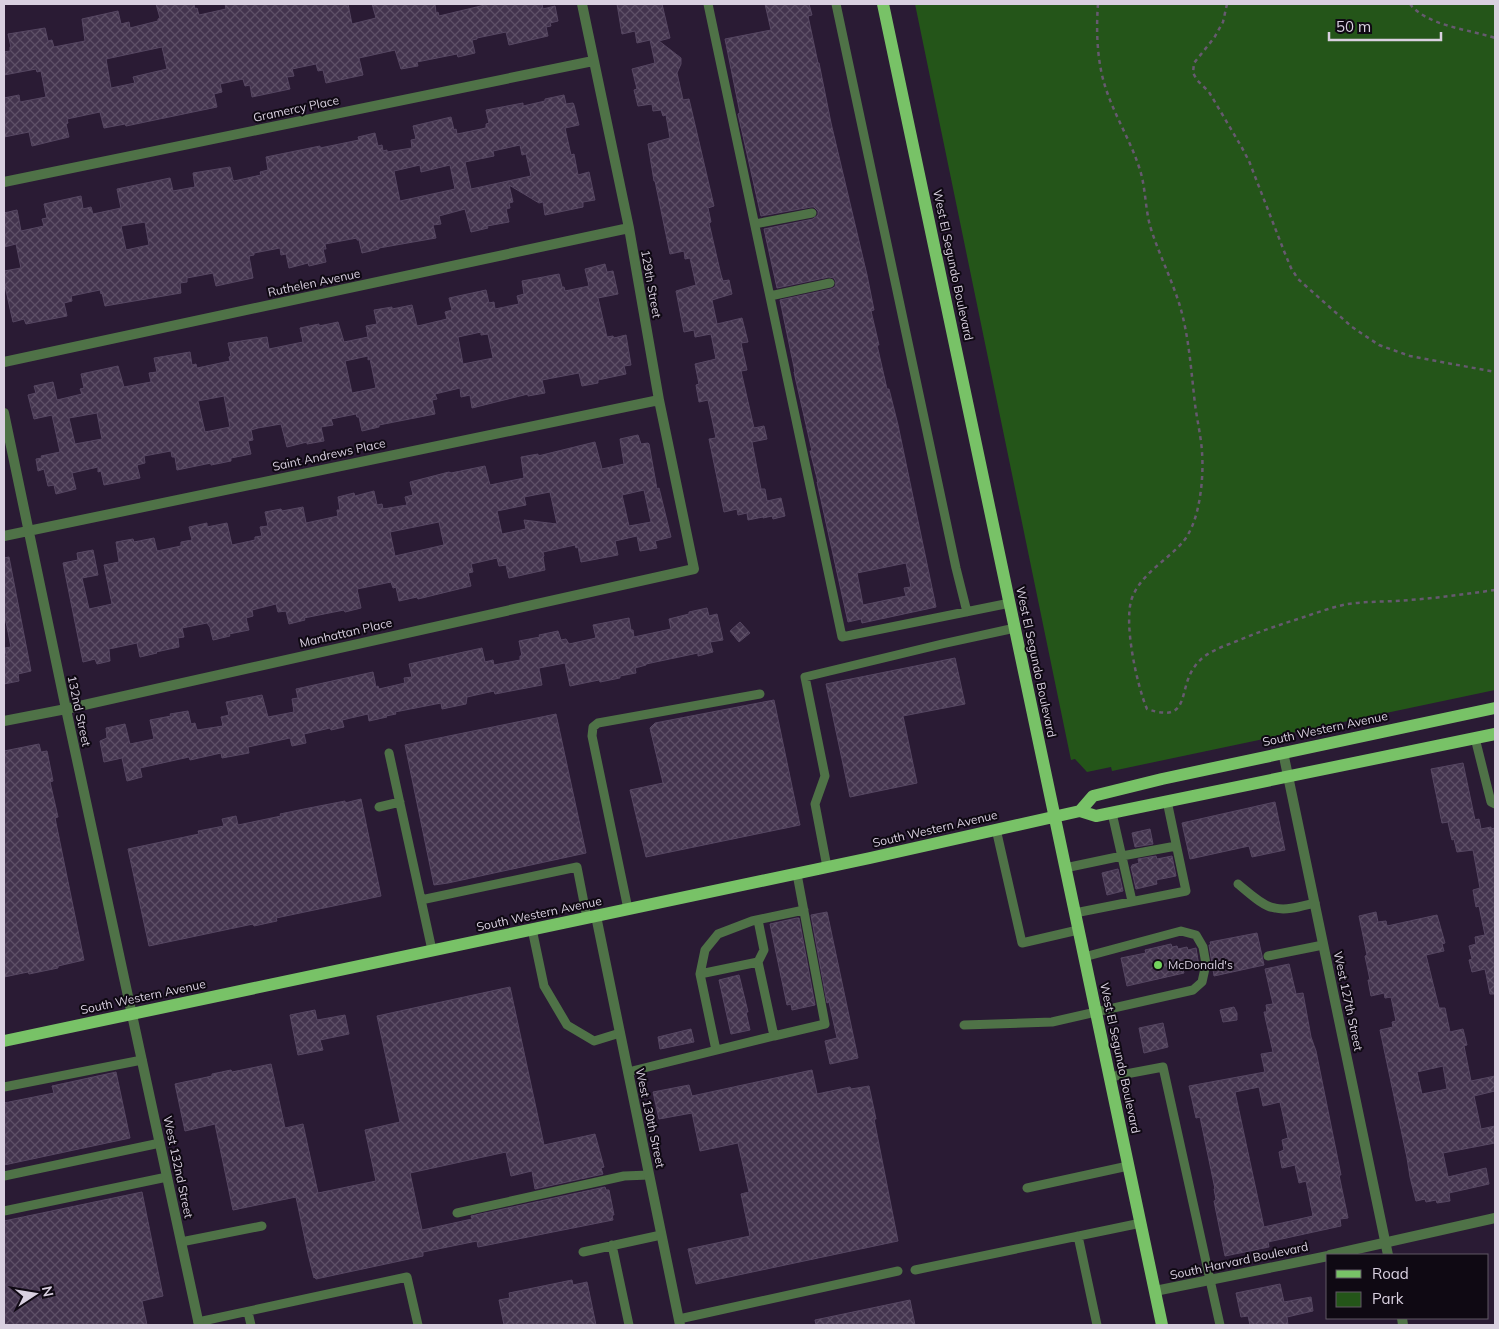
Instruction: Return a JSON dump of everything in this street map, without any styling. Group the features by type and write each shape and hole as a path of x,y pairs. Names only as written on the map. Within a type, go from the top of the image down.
{"main road":[{"name":"West El Segundo Boulevard","path":"884,4 1162,1325"},
{"name":"South Western Avenue","path":"1080,811 1093,796 1162,778 1495,708"},
{"name":"South Western Avenue","path":"4,1041 797,874 1080,811 1096,816 1495,734"}],"street":[{"name":"129th Street","path":"582,4 628,228 659,400 694,569"},
{"name":"Gramercy Place","path":"4,182 593,61"},
{"name":"Ruthelen Avenue","path":"4,362 628,228"},
{"name":"Saint Andrews Place","path":"4,536 659,400"},
{"name":"132nd Street","path":"4,414 132,1014"},
{"name":"Manhattan Place","path":"4,721 66,709 694,569"},
{"name":"West 127th Street","path":"1283,752 1388,1254"},
{"name":"West 130th Street","path":"591,917 620,1033 679,1322"},
{"name":"West 132nd Street","path":"132,1014 198,1324"},
{"name":"South Harvard Boulevard","path":"1334,1254 1386,1244 1495,1218"},
{"name":"South Harvard Boulevard","path":"1155,1291 1326,1256"}],"lane":[{"path":"708,4 842,637 1010,603"},
{"path":"836,4 954,558 968,612"},
{"path":"755,224 812,213"},
{"path":"770,296 830,283"},
{"path":"827,867 815,804 825,776 805,677 1015,628"},
{"path":"628,909 592,736 593,727 598,722 760,694"},
{"path":"1475,738 1491,802 1495,804"},
{"path":"389,754 432,950"},
{"path":"379,807 400,802"},
{"path":"1075,913 1186,891 1166,802"},
{"path":"1112,813 1132,901"},
{"path":"996,829 1022,943 1078,930"},
{"path":"1065,868 1176,846"},
{"path":"421,900 577,867 591,917"},
{"path":"628,1072 825,1024 797,874"},
{"path":"1238,884 1273,908 1284,909 1315,903"},
{"path":"716,1050 700,974 705,950 718,934 758,920 804,910"},
{"path":"758,920 764,950 758,962 774,1036"},
{"path":"532,929 544,986 567,1025 594,1041 620,1033"},
{"path":"964,1025 1052,1022 1193,990 1202,982 1206,964 1203,947 1196,935 1181,931 1084,957"},
{"path":"1268,956 1323,945"},
{"path":"700,974 758,962"},
{"path":"4,1088 142,1060"},
{"path":"1110,1077 1164,1067 1220,1325"},
{"path":"4,1176 160,1143"},
{"path":"1027,1188 1128,1166"},
{"path":"457,1213 624,1176 649,1175"},
{"path":"4,1211 167,1177"},
{"path":"915,1270 1141,1223"},
{"path":"181,1242 262,1226"},
{"path":"583,1252 661,1235"},
{"path":"1078,1236 1097,1325"},
{"path":"612,1245 629,1325"},
{"path":"679,1322 898,1271"},
{"path":"198,1324 407,1277 418,1325"},
{"path":"248,1312 251,1325"}],"path":[{"path":"1098,4 1096,27 1104,85 1141,171 1150,228 1179,304 1186,332 1202,453 1202,481 1199,504 1191,528 1183,542 1140,584 1131,599 1129,615 1131,642 1141,696 1147,709 1160,714 1171,713 1179,708 1188,679 1195,665 1205,655 1270,628 1348,604 1409,600 1495,590"},
{"path":"1227,4 1223,22 1214,38 1194,63 1193,73 1209,92 1249,161 1291,268 1298,279 1352,327 1379,345 1410,356 1495,372"},
{"path":"1410,4 1415,11 1442,24 1495,38"}],"green space":[{"path":"915,4 1495,4 1495,690 1112,771 1111,767 1087,772 1075,759 1071,760"}],"building":[{"path":"156,4 194,4 199,15 226,9 225,4 348,4 352,24 376,18 372,4 435,4 436,13 438,12 439,16 489,4 542,4 543,9 555,6 558,21 550,23 551,26 546,27 548,36 509,45 506,32 477,38 472,40 475,53 458,57 457,54 417,62 418,66 401,69 395,50 359,58 363,75 326,83 323,70 318,71 316,64 292,69 294,76 287,77 290,89 252,97 250,85 245,86 243,79 220,84 222,92 214,94 217,107 126,126 125,124 104,128 100,112 67,119 68,123 66,124 69,137 32,146 29,132 4,137 4,98 19,95 20,102 46,97 41,71 37,72 36,69 4,75 4,52 10,51 11,47 8,34 45,28 48,41 52,40 54,47 85,41 82,19 118,11 121,24 129,22 130,28 158,21 160,18","holes":["162,47 167,69 133,77 135,83 111,88 106,59"]},
{"path":"617,4 662,4 670,38 659,41 681,58 681,64 677,73 683,100 689,99 714,206 708,208 711,222 709,223 721,275 723,281 729,280 732,294 712,300 717,324 742,318 748,342 741,343 747,370 741,371 754,428 764,426 767,439 752,442 761,489 765,489 767,501 781,498 785,516 773,519 772,516 748,520 747,513 738,515 737,509 724,512 709,439 716,438 708,400 699,402 696,385 699,384 695,364 716,359 711,334 695,337 694,330 684,332 676,291 696,285 690,258 685,259 684,251 670,254 648,144 670,138 666,115 663,116 661,110 653,111 652,104 638,106 634,90 637,89 632,69 655,63 650,40 637,43 635,31 622,34"},
{"path":"765,4 809,4 812,15 808,16 874,310 871,311 879,345 877,345 898,425 936,607 862,623 861,619 848,622 810,451 812,451 780,300 831,289 835,287 836,282 834,278 829,277 777,288 764,229 813,219 818,215 818,211 811,207 761,216 738,114 740,113 725,39 771,30","holes":["906,563 911,587 904,588 906,596 863,605 857,573"]},
{"path":"564,95 566,104 573,103 574,105 579,125 565,128 571,155 574,154 578,175 589,172 595,200 583,202 583,207 545,215 543,202 539,203 509,185 513,202 509,203 510,208 506,209 509,222 487,226 488,228 471,232 465,209 439,216 441,224 433,225 436,238 379,248 362,253 357,238 325,244 326,249 323,249 326,262 309,266 308,263 289,268 286,254 281,255 280,248 254,253 254,255 249,256 253,278 216,286 213,273 187,278 187,282 180,283 181,293 105,306 100,290 71,296 72,301 64,303 67,316 26,324 24,319 13,322 4,287 4,271 21,268 16,244 4,247 4,213 17,210 21,231 44,226 42,219 47,218 44,204 81,196 83,209 91,207 93,214 121,208 117,189 170,178 173,191 195,187 193,173 230,167 234,181 261,175 260,172 268,170 266,157 359,140 358,137 375,133 378,146 382,145 383,151 412,148 411,140 416,139 413,126 451,117 457,134 486,128 486,124 489,123 486,110 523,103 523,106 545,101 545,99","holes":["520,145 522,155 526,154 531,176 471,189 465,162 494,156 493,151","420,165 421,172 450,165 455,189 400,201 394,171","145,222 149,245 126,250 121,226"]},
{"path":"605,264 607,272 613,271 618,294 598,298 607,337 613,336 614,338 626,335 631,365 624,366 626,374 598,380 598,383 582,386 579,373 542,380 545,393 528,396 528,394 472,408 470,395 461,397 460,388 435,394 437,399 432,400 435,414 379,425 379,427 362,431 359,417 356,414 331,419 333,425 321,427 324,441 307,444 307,442 287,447 281,424 258,428 251,430 253,440 248,441 251,454 231,458 231,461 177,470 175,457 172,457 171,451 144,456 145,463 137,465 140,478 104,485 101,471 98,472 98,467 72,473 76,489 56,494 54,485 48,486 44,469 38,471 36,459 60,452 52,415 34,419 28,395 36,393 34,386 53,382 57,400 82,394 80,389 84,388 81,374 118,366 124,387 151,382 149,373 157,372 154,358 190,352 192,365 196,364 197,368 230,361 229,357 231,356 228,343 267,337 269,349 303,342 300,328 319,324 319,326 338,322 344,342 368,337 366,326 377,324 374,310 412,305 417,326 447,319 445,312 452,310 449,298 486,290 489,303 494,302 495,309 519,304 517,296 524,294 522,281 559,274 565,291 589,286 585,269","holes":["481,332 481,335 488,334 493,358 463,364 458,337","368,356 376,388 352,393 345,361","224,396 230,427 205,432 198,401","97,413 102,439 75,444 69,418"]},
{"path":"638,435 641,444 649,444 657,489 659,488 671,537 655,541 657,548 640,551 637,536 615,541 618,555 581,562 578,547 576,548 575,545 543,552 545,570 509,578 506,565 499,566 497,558 471,564 473,572 468,573 471,586 418,599 417,597 399,601 396,587 393,588 391,582 357,589 361,608 304,618 305,620 289,624 286,611 278,612 276,604 252,610 253,616 246,618 249,630 229,634 230,636 213,640 207,623 182,628 184,637 178,638 179,647 140,657 137,643 109,649 110,661 97,664 95,659 83,662 63,563 78,560 77,553 93,550 98,575 82,578 89,609 112,604 104,565 119,562 116,542 133,539 134,542 154,538 157,551 181,546 181,542 192,540 189,527 207,523 207,527 227,523 232,545 255,540 255,537 262,536 260,527 268,526 265,512 303,507 306,523 338,516 337,510 340,510 338,497 354,493 355,496 374,491 377,505 382,504 383,509 407,505 405,497 413,495 410,482 449,472 485,466 490,485 524,478 521,457 538,454 538,456 595,442 602,469 624,464 620,439","holes":["644,490 651,522 629,526 622,495","550,492 557,524 524,520 526,529 502,534 497,511 526,505 524,497","439,522 444,545 395,556 390,532"]},
{"path":"9,557 31,671 18,674 19,681 4,684 5,648 11,647 4,612 4,558"},
{"path":"707,608 709,616 717,614 723,640 710,642 713,652 698,656 698,653 646,664 635,668 636,673 620,676 620,678 570,686 565,663 539,668 542,685 495,694 494,691 467,697 466,704 442,709 441,703 395,712 396,714 369,721 368,714 342,720 344,727 304,734 306,743 292,746 290,738 248,747 249,753 222,758 221,753 190,760 189,757 140,768 142,777 127,781 122,758 104,762 100,741 107,738 106,728 125,724 130,744 154,739 150,720 171,716 170,714 188,711 191,724 195,723 197,730 223,726 221,717 229,715 226,702 262,695 268,717 294,712 292,699 298,698 296,689 373,672 376,687 378,686 379,689 405,683 404,678 412,677 409,664 482,648 485,662 493,660 494,665 520,660 520,656 522,656 519,641 540,637 539,635 558,631 561,640 566,639 569,644 596,638 593,625 629,618 634,637 671,629 669,619"},
{"path":"740,622 750,633 739,642 730,631"},
{"path":"955,658 965,704 903,716 917,783 850,797 826,684"},
{"path":"774,700 800,825 646,857 630,790 663,783 650,728 655,723"},
{"path":"556,714 586,853 434,885 405,745"},
{"path":"39,744 41,752 47,751 53,781 50,782 58,817 55,818 84,960 58,966 58,968 4,977 4,751"},
{"path":"1463,763 1475,820 1479,819 1481,829 1495,828 1495,994 1490,994 1485,969 1472,972 1469,960 1472,959 1469,946 1476,944 1475,937 1485,935 1479,906 1476,907 1473,890 1480,888 1473,850 1457,852 1448,822 1442,823 1431,769"},
{"path":"361,799 381,896 276,918 277,921 254,926 253,924 149,946 128,849 199,834 198,831 224,826 222,819 236,816 238,825 281,816 280,814"},
{"path":"1275,802 1285,850 1252,857 1249,846 1190,859 1182,823"},
{"path":"1150,829 1153,844 1135,847 1132,833"},
{"path":"1156,856 1157,859 1172,856 1176,876 1156,880 1157,884 1136,889 1132,865 1139,863 1138,859"},
{"path":"1118,869 1123,891 1107,895 1102,873"},
{"path":"827,912 858,1058 830,1064 825,1041 837,1038 829,1002 827,1003 811,915"},
{"path":"1376,912 1378,922 1386,921 1387,926 1437,915 1445,943 1442,944 1444,951 1426,955 1439,1008 1445,1008 1450,1032 1463,1029 1467,1045 1464,1046 1471,1081 1495,1076 1495,1091 1474,1096 1481,1129 1495,1126 1495,1143 1443,1153 1448,1177 1486,1168 1489,1184 1449,1193 1450,1201 1437,1203 1436,1200 1426,1202 1425,1199 1416,1201 1380,1030 1393,1027 1392,1022 1396,1021 1391,997 1385,998 1384,993 1371,996 1365,956 1367,955 1359,916","holes":["1443,1066 1447,1089 1422,1094 1417,1072"]},
{"path":"799,918 815,1005 792,1010 791,1004 787,1005 770,924"},
{"path":"1257,933 1264,965 1214,976 1210,942"},
{"path":"1171,944 1172,947 1177,946 1178,949 1187,947 1188,950 1196,948 1199,966 1183,970 1184,973 1127,986 1121,958 1146,953 1145,950"},
{"path":"1289,964 1296,994 1303,993 1341,1175 1339,1175 1348,1218 1340,1219 1341,1226 1268,1242 1269,1247 1225,1256 1214,1201 1216,1200 1215,1189 1200,1117 1196,1118 1189,1086 1265,1072 1261,1054 1273,1052 1264,1012 1267,1012 1266,1005 1273,1004 1265,969","holes":["1259,1087 1263,1106 1280,1102 1288,1138 1282,1140 1284,1150 1279,1152 1282,1168 1295,1165 1299,1183 1306,1181 1313,1216 1264,1227 1235,1092"]},
{"path":"739,975 748,1012 746,1012 750,1030 731,1034 719,980"},
{"path":"510,987 544,1145 595,1134 604,1167 601,1168 603,1174 535,1189 532,1171 511,1176 506,1152 410,1173 422,1230 472,1219 471,1216 605,1187 606,1190 609,1190 614,1215 612,1215 613,1220 478,1247 477,1241 423,1252 423,1256 316,1279 314,1278 308,1254 296,1197 233,1210 215,1124 185,1131 175,1084 231,1070 232,1072 271,1064 285,1128 303,1124 318,1193 376,1181 365,1130 400,1122 377,1016"},
{"path":"1234,1007 1237,1013 1237,1020 1223,1022 1220,1010"},
{"path":"315,1010 317,1020 345,1015 349,1034 320,1040 323,1050 298,1055 290,1015"},
{"path":"1163,1023 1168,1047 1144,1053 1139,1028"},
{"path":"691,1029 694,1042 660,1049 658,1037"},
{"path":"812,1070 817,1094 850,1087 851,1089 869,1086 898,1241 696,1284 688,1249 750,1236 741,1194 749,1192 738,1143 700,1151 692,1113 659,1119 653,1092 689,1085 692,1096"},
{"path":"116,1072 130,1138 4,1165 4,1103 54,1093 52,1086"},
{"path":"142,1192 163,1296 142,1301 147,1325 4,1325 4,1221"},
{"path":"572,1280 573,1285 587,1282 596,1325 504,1325 499,1300 510,1298 509,1293"},
{"path":"1280,1284 1284,1302 1311,1297 1313,1311 1287,1317 1288,1325 1250,1325 1248,1316 1241,1317 1236,1293"},
{"path":"910,1300 915,1325 816,1325 815,1320"}],"place":[{"name":"McDonald's","path":"1158,965"}]}
